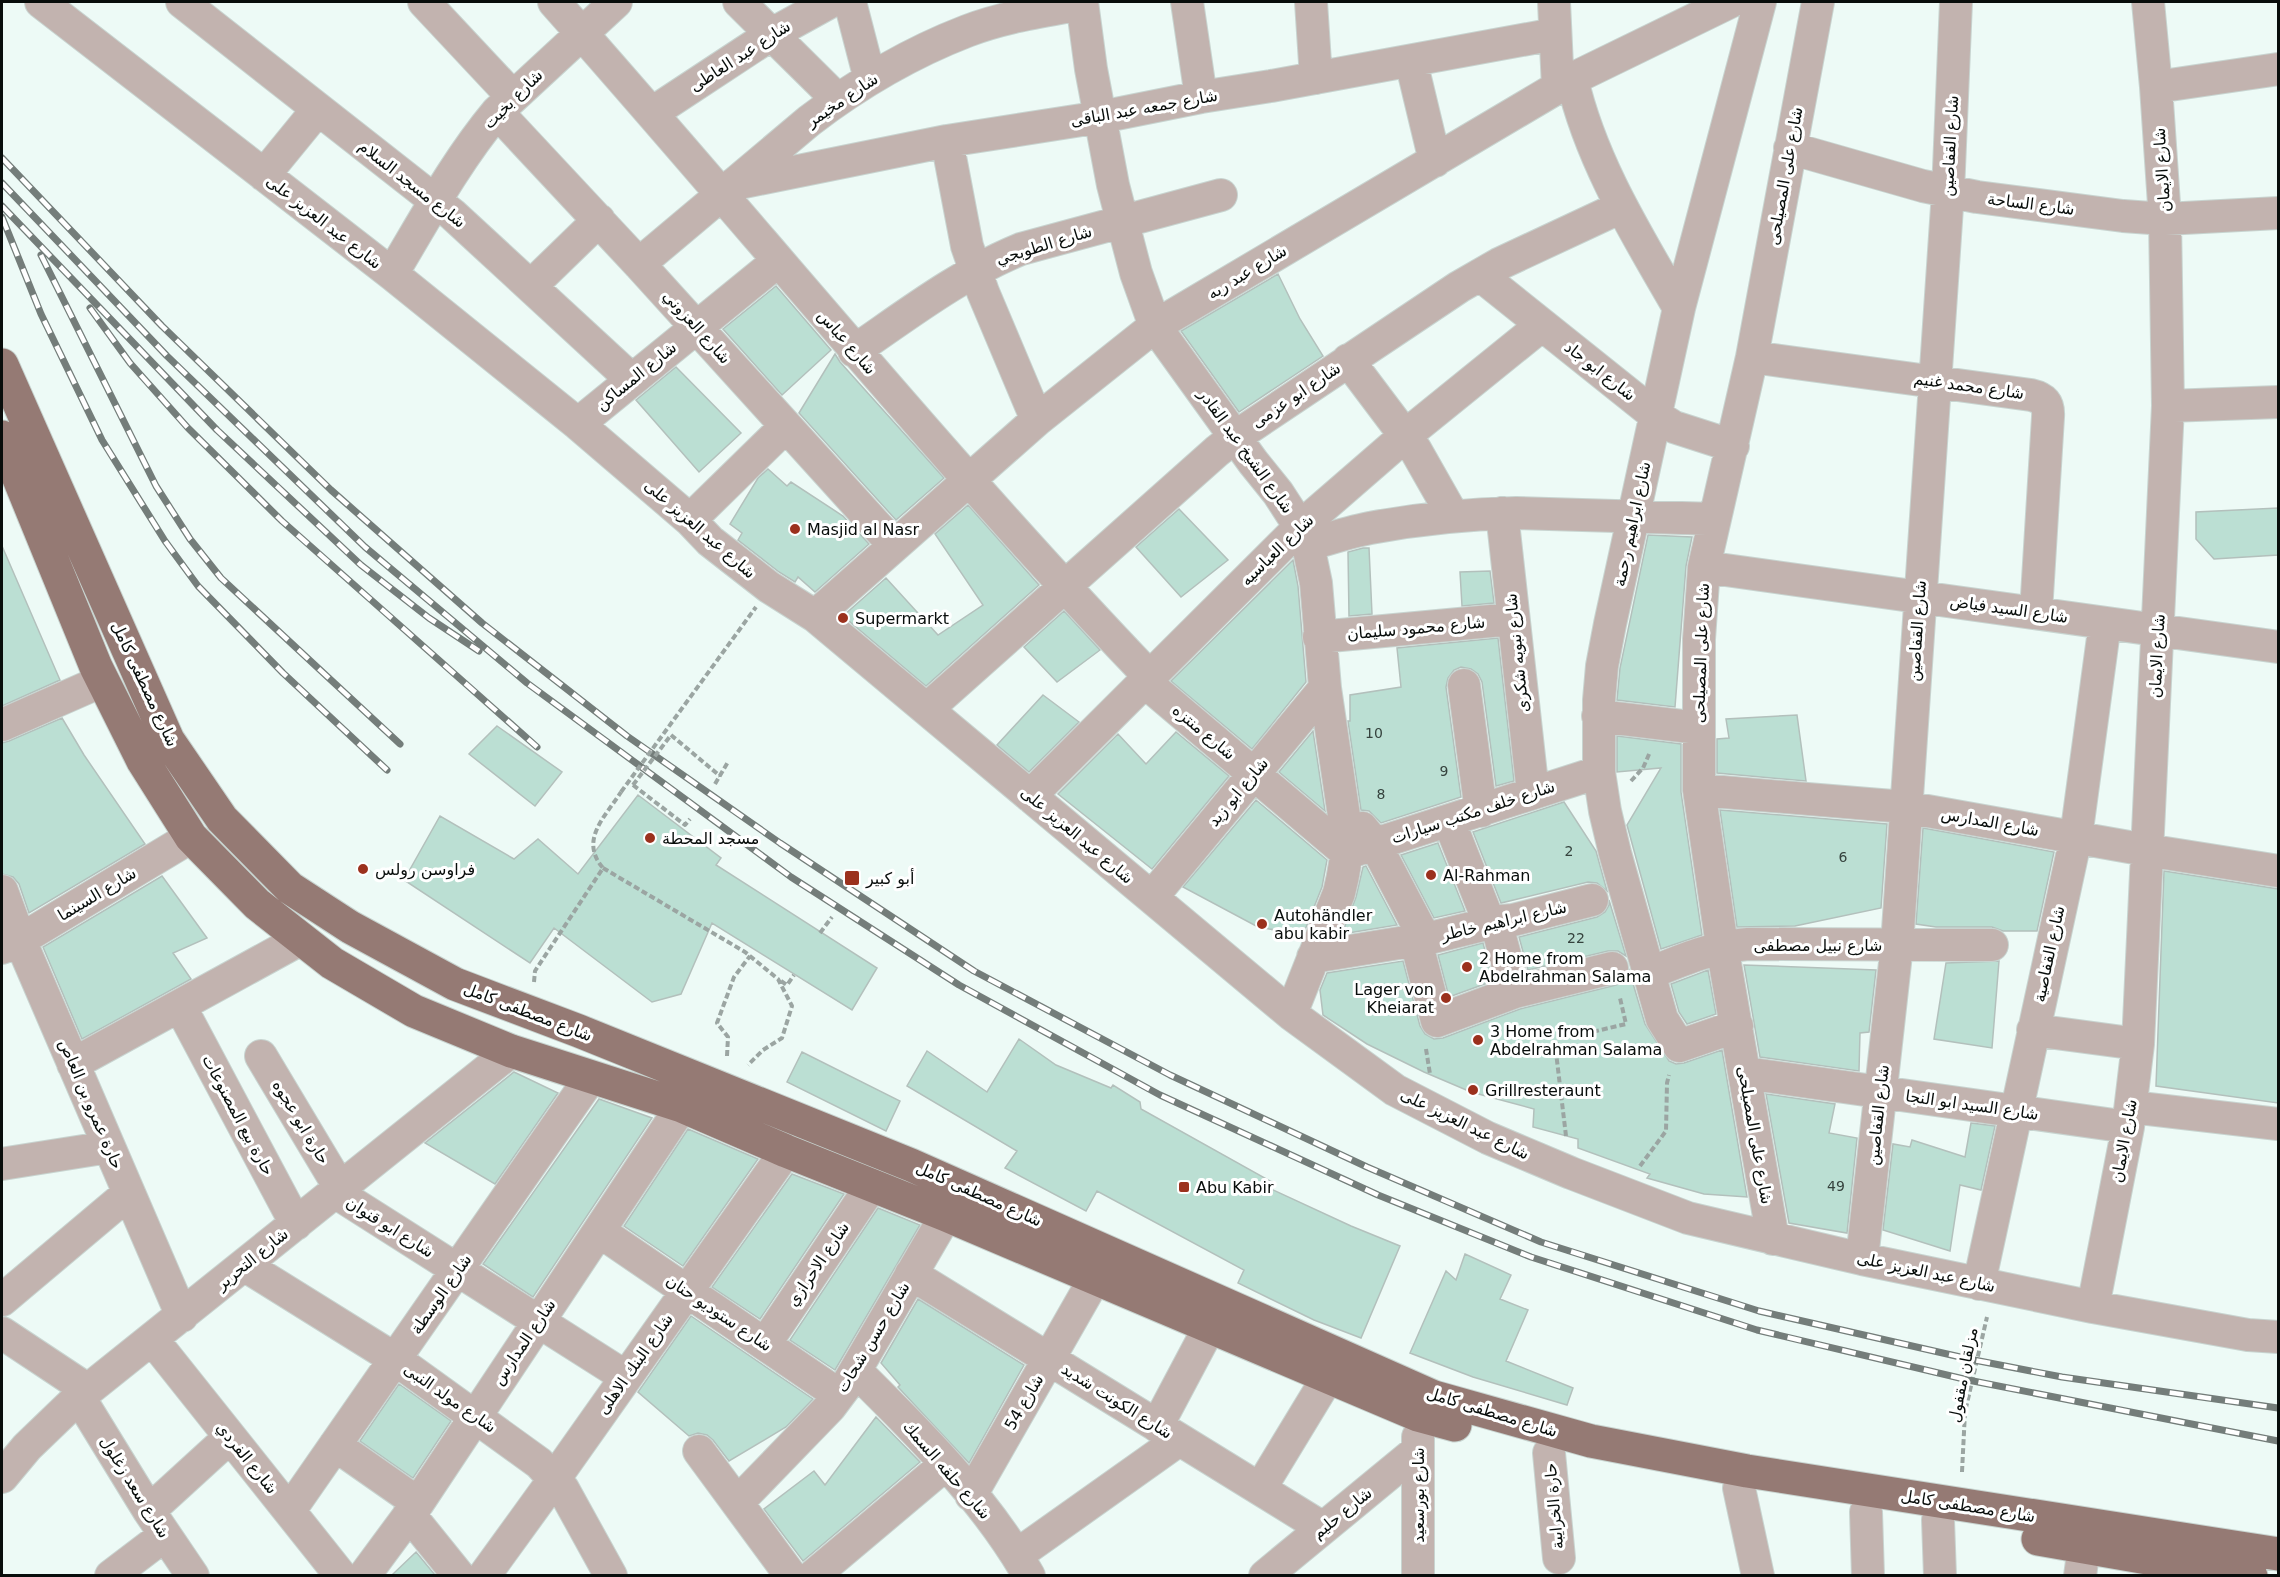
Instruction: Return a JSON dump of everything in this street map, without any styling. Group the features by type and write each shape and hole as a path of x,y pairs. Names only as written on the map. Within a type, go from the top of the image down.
{"main road":[{"name":"شارع مصطفى كامل","path":"2,365 168,740 222,819 290,888 350,927 455,984 911,1165 1434,1397 1591,1441 1949,1512 2278,1554"},
{"name":"شارع مصطفى كامل","path":"2,437 102,681 143,761 191,837 257,904 301,939 332,963 414,1011 511,1051 682,1106 1418,1415 1549,1453 1866,1512 1949,1512 2082,1561 2250,1575"}],"street":[{"name":"شارع عبد العزيز على","path":"41,2 392,274 578,424 690,520 710,542 769,587 815,616 1291,1014 1395,1090 1488,1138 1688,1218 1862,1259 2093,1307 2248,1335 2278,1337"},
{"name":"شارع مسجد السلام","path":"182,2 436,201 632,380"},
{"name":"شارع العزوني","path":"424,2 599,220 894,545"},
{"name":"شارع عباس","path":"554,2 652,113 728,189 778,261 854,351 1146,678"},
{"name":"شارع بخيت","path":"392,274 482,130 505,104 616,2"},
{"path":"739,2 837,99"},
{"name":"شارع عبد العاطى","path":"652,113 772,34 830,2"},
{"path":"850,2 870,79"},
{"path":"1187,2 1201,97"},
{"path":"1311,2 1317,78"},
{"path":"1554,2 1556,34 1565,84 1579,108 1621,207 1679,308"},
{"name":"شارع ابراهيم رحمة","path":"1679,1046 1662,1019 1615,852 1601,782 1598,716 1606,645 1679,308 1760,2"},
{"name":"شارع على المصيلحى","path":"1773,1239 1722,946 1699,790 1699,639 1704,567 1752,357 1818,2"},
{"name":"شارع القفاصين","path":"1862,1259 1898,945 1905,807 1947,192 1956,2"},
{"name":"شارع الايمان","path":"2093,1307 2130,1117 2138,1044 2146,850 2159,630 2168,406 2165,219 2157,87 2148,2"},
{"name":"شارع مخيمر","path":"639,264 837,99 938,43 975,15 1027,14 1082,3"},
{"name":"شارع الشيخ عبد القادر","path":"1082,3 1122,222 1155,326 1278,493 1304,536 1316,583 1325,688 1343,804 1361,848 1339,893 1291,1014"},
{"name":"شارع عبد ربه","path":"815,616 1037,420 1155,326 1565,84 1713,5"},
{"name":"شارع جمعه عبد الباقى","path":"728,189 947,141 1101,117 1556,34"},
{"path":"1412,61 1435,160"},
{"path":"2157,87 2278,69"},
{"path":"264,175 318,109"},
{"path":"947,141 962,222 975,270 1037,420"},
{"name":"شارع الساحة","path":"1790,148 1947,192 2123,216 2165,219 2278,213"},
{"name":"شارع الطوبجي","path":"854,351 975,270 1021,249 1221,195"},
{"name":"شارع ابو عزمى","path":"927,709 1235,437 1348,360 1480,275 1515,256 1621,207"},
{"path":"531,286 599,220"},
{"name":"شارع المساكن","path":"578,424 778,261"},
{"name":"شارع ابو جاد","path":"1480,275 1655,415 1674,427 1733,446"},
{"name":"شارع العباسيه","path":"1030,796 1146,678 1304,536 1406,435 1542,325"},
{"name":"شارع محمد غنيم","path":"1752,357 2031,395 2045,402 2049,409 2036,612"},
{"path":"1348,360 1406,435 1424,462 1453,516"},
{"path":"2168,406 2278,402"},
{"path":"690,520 786,426"},
{"path":"1304,536 1453,516 1502,513 1715,519"},
{"name":"شارع نبويه شكرى","path":"1502,513 1533,793"},
{"name":"شارع السيد فياض","path":"1704,567 2278,647"},
{"name":"شارع محمود سليمان","path":"1319,637 1513,619"},
{"name":"شارع القفاصية","path":"1986,1285 2016,1111 2076,837 2105,622"},
{"name":"شارع منتزه","path":"1146,678 1254,774 1361,848"},
{"path":"2,725 102,681"},
{"path":"1464,685 1481,811"},
{"name":"شارع ابو زيد","path":"1152,897 1325,688"},
{"path":"1598,716 1699,728"},
{"name":"شارع خلف مكتب سيارات","path":"1361,848 1533,793 1601,782"},
{"name":"شارع المدارس","path":"1699,790 1905,807 2278,871"},
{"path":"1449,821 1492,922 1515,992"},
{"name":"شارع السينما","path":"11,944 191,837"},
{"path":"1361,848 1420,940 1437,1022 1515,992 1612,968"},
{"name":"حارة عمرو بن العاص","path":"2,891 11,944 73,1064 182,1316"},
{"name":"شارع ابراهيم خاطر","path":"1313,957 1420,940 1592,900"},
{"path":"73,1064 301,939"},
{"name":"شارع نبيل مصطفى","path":"1648,974 1722,946 1748,944 1992,945"},
{"name":"حارة بيع المصنوعات","path":"180,1005 296,1224"},
{"path":"1679,1046 1737,1026"},
{"path":"2033,1030 2138,1044"},
{"name":"شارع التحرير","path":"2,1477 27,1447 84,1394 511,1051"},
{"name":"حارة ابو عجوه","path":"261,1056 338,1190"},
{"name":"شارع السيد ابو النجا","path":"1745,1073 2016,1111 2278,1124"},
{"name":"شارع الوسطة","path":"290,1510 591,1077"},
{"name":"شارع المدارس","path":"364,1575 413,1509 682,1106"},
{"path":"2,1164 109,1147"},
{"name":"شارع البنك الاهلى","path":"483,1575 555,1478 786,1151"},
{"name":"شارع الاحرازي","path":"765,1344 872,1185"},
{"name":"شارع ابو قنوان","path":"338,1190 626,1377"},
{"path":"2,1300 129,1193"},
{"name":"شارع حسن شحات","path":"738,1502 848,1383 946,1215"},
{"name":"شارع ستوديو حنان","path":"599,1230 765,1344 848,1383"},
{"name":"شارع مولد النبى","path":"244,1265 395,1359 527,1453 555,1478 573,1505 611,1575"},
{"name":"شارع الكونت شديد","path":"911,1274 1323,1528"},
{"name":"شارع 54","path":"971,1495 1095,1278"},
{"path":"1023,1565 1168,1432 1210,1326"},
{"path":"2,1333 84,1394"},
{"name":"شارع الفردي","path":"153,1340 341,1575"},
{"path":"1260,1489 1328,1377"},
{"name":"شارع حلقه السمك","path":"848,1383 946,1464 1023,1565"},
{"name":"شارع سعد زغلول","path":"84,1394 157,1523 193,1575"},
{"name":"شارع بورسعيد","path":"1418,1415 1418,1575"},
{"path":"111,1575 230,1437"},
{"path":"335,1445 413,1509 459,1575"},
{"name":"شارع حليم","path":"1265,1575 1418,1450"},
{"path":"699,1451 791,1575"},
{"name":"حارة الخرايبة","path":"1549,1453 1559,1558"},
{"path":"813,1575 946,1464"},
{"path":"1738,1488 1758,1575"},
{"path":"1866,1512 1868,1575"},
{"path":"1940,1575 1949,1512"}],"path":[{"path":"756,608 621,792 597,828 592,845 594,855 603,868 750,956 787,985 795,975"},
{"path":"1601,782 1631,782 1643,768 1650,752 1657,723"},
{"path":"690,819 685,825 633,785 671,735 720,776"},
{"path":"715,784 728,762"},
{"path":"530,1012 535,971 603,868"},
{"path":"820,933 832,917"},
{"path":"725,1090 728,1036 717,1023 734,978 750,956"},
{"path":"1571,1173 1555,1044 1562,1036 1626,1024 1612,968"},
{"path":"725,1090 763,1050 782,1038 792,1006 778,978"},
{"path":"1436,1110 1423,1030 1437,1022"},
{"path":"1620,1192 1666,1131 1667,1083 1679,1046"},
{"name":"مزلقان مقفول","path":"1949,1512 1986,1285"}],"building":[{"path":"1278,274 1300,319 1323,356 1239,412 1181,331"},
{"path":"776,286 831,350 782,395 723,329"},
{"path":"835,354 944,478 896,520 799,413"},
{"path":"676,367 741,433 699,472 636,400"},
{"name":"Masjid al Nasr","path":"768,469 787,486 791,482 843,516 869,544 815,592 798,577 795,582 779,572 738,540 742,533 730,524 758,478"},
{"path":"968,505 1039,585 926,686 843,616 886,578 938,635 983,605 935,534"},
{"path":"2278,508 2278,555 2214,559 2196,539 2196,512"},
{"path":"1179,509 1228,560 1181,597 1136,547"},
{"path":"1648,535 1692,537 1686,566 1675,707 1617,700 1620,668"},
{"path":"2,546 60,680 2,706"},
{"path":"1369,548 1372,614 1349,616 1348,552"},
{"path":"1293,560 1298,586 1306,682 1252,749 1171,681"},
{"path":"1490,571 1494,603 1462,606 1460,572"},
{"path":"1064,611 1100,650 1057,682 1024,647"},
{"path":"1498,638 1514,781 1496,786 1482,682 1478,674 1471,669 1461,667 1454,670 1448,678 1446,687 1461,797 1381,823 1369,811 1361,810 1348,721 1350,721 1350,695 1401,687 1397,648"},
{"path":"1043,695 1079,722 1029,772 997,745"},
{"path":"1797,715 1806,781 1717,773 1717,739 1729,738 1726,719"},
{"path":"62,718 84,755 145,844 29,913 19,884 13,877 2,874 2,743"},
{"path":"497,726 562,772 535,806 469,754"},
{"path":"1313,731 1325,811 1279,772"},
{"path":"1176,732 1229,776 1152,869 1058,794 1118,734 1146,764"},
{"path":"1617,736 1681,744 1681,792 1702,935 1661,949 1627,825 1661,768 1617,772"},
{"path":"638,795 721,858 716,865 877,968 852,1010 712,923 681,994 652,1002 554,928 530,963 404,880 440,816 514,859 538,839 578,874"},
{"path":"1256,800 1327,860 1322,887 1303,935 1258,927 1183,887"},
{"path":"1564,802 1596,851 1607,891 1597,883 1588,882 1501,903 1473,832"},
{"path":"1720,810 1887,824 1881,908 1795,926 1737,927"},
{"path":"1923,828 2054,852 2037,931 2003,931 1992,927 1936,927 1916,924"},
{"path":"1438,843 1465,911 1434,918 1401,855"},
{"path":"1366,866 1397,925 1342,934 1356,897 1363,867"},
{"path":"2164,871 2278,889 2278,1103 2156,1086"},
{"path":"162,876 207,938 173,953 191,979 82,1039 43,947"},
{"path":"1609,900 1626,956 1618,951 1608,951 1528,970 1519,937 1597,917 1605,912"},
{"path":"1483,943 1493,981 1449,997 1438,955"},
{"path":"1403,961 1420,1026 1425,1034 1434,1039 1443,1038 1520,1009 1616,985 1625,981 1629,970 1645,1024 1669,1061 1676,1064 1684,1063 1722,1050 1747,1197 1704,1194 1647,1178 1650,1174 1578,1148 1578,1139 1533,1127 1534,1109 1471,1092 1424,1072 1367,1044 1323,1015 1320,990 1327,973"},
{"path":"1999,961 1992,1048 1934,1039 1946,963"},
{"path":"1744,965 1876,970 1869,1032 1860,1033 1859,1071 1760,1057"},
{"path":"1708,970 1716,1014 1687,1024 1679,1012 1671,984"},
{"path":"1019,1039 1056,1065 1111,1088 1113,1085 1140,1102 1141,1109 1272,1182 1269,1188 1400,1246 1361,1338 1314,1320 1238,1283 1244,1270 1097,1191 1086,1211 1005,1168 1017,1151 907,1086 927,1051 987,1092"},
{"path":"802,1052 900,1101 886,1131 787,1082"},
{"path":"514,1072 558,1093 495,1184 425,1143"},
{"path":"1766,1094 1835,1104 1829,1133 1857,1138 1847,1233 1789,1223"},
{"path":"599,1099 652,1118 533,1297 483,1264"},
{"path":"1971,1123 1995,1126 1981,1190 1960,1185 1950,1251 1883,1230 1893,1144 1910,1147 1912,1140 1965,1157"},
{"path":"688,1129 758,1159 683,1266 624,1226"},
{"path":"792,1174 844,1194 760,1319 712,1287"},
{"path":"878,1208 920,1225 835,1370 790,1340"},
{"path":"1465,1254 1511,1275 1500,1299 1528,1310 1506,1361 1573,1388 1567,1405 1473,1377 1410,1353 1446,1271 1456,1280"},
{"path":"918,1299 1024,1365 969,1463 898,1387 900,1385 881,1363"},
{"path":"691,1316 813,1399 786,1427 729,1461 707,1435 698,1433 689,1436 638,1392"},
{"path":"399,1384 451,1421 413,1478 360,1441"},
{"path":"876,1417 920,1462 803,1561 764,1509 814,1471 825,1485"},
{"path":"416,1552 435,1575 392,1575"}],"railway":[{"path":"2,158 162,326 331,490 482,623 627,736 780,843 974,971 1170,1075 1367,1167 1541,1242 1759,1311 1969,1359 2062,1377 2278,1408"},
{"path":"2,183 167,356 365,547 527,683 791,877 959,985 1160,1095 1378,1195 1531,1257 1757,1330 1968,1380 2278,1441"},
{"path":"2,206 217,430 361,565 429,618 479,651"},
{"path":"2,217 41,314 102,440 165,541 198,586 283,673 387,770"},
{"path":"41,255 156,486 190,539 221,578 400,744"},
{"path":"90,308 130,363 188,428 282,521 537,747"}],"place":[{"name":"Masjid al Nasr","path":"795,529"},
{"name":"Supermarkt","path":"843,618"},
{"name":"مسجد المحطة","path":"650,838"},
{"name":"فراوسن رولس","path":"363,869"},
{"name":"Al-Rahman","path":"1431,875"},
{"name":"أبو كبير","path":"852,878"},
{"name":"Autohändler abu kabir","path":"1262,924"},
{"name":"2 Home from Abdelrahman Salama","path":"1467,967"},
{"name":"Lager von Kheiarat","path":"1446,998"},
{"name":"3 Home from Abdelrahman Salama","path":"1478,1040"},
{"name":"Grillresteraunt","path":"1473,1090"},
{"name":"Abu Kabir","path":"1184,1187"}]}
